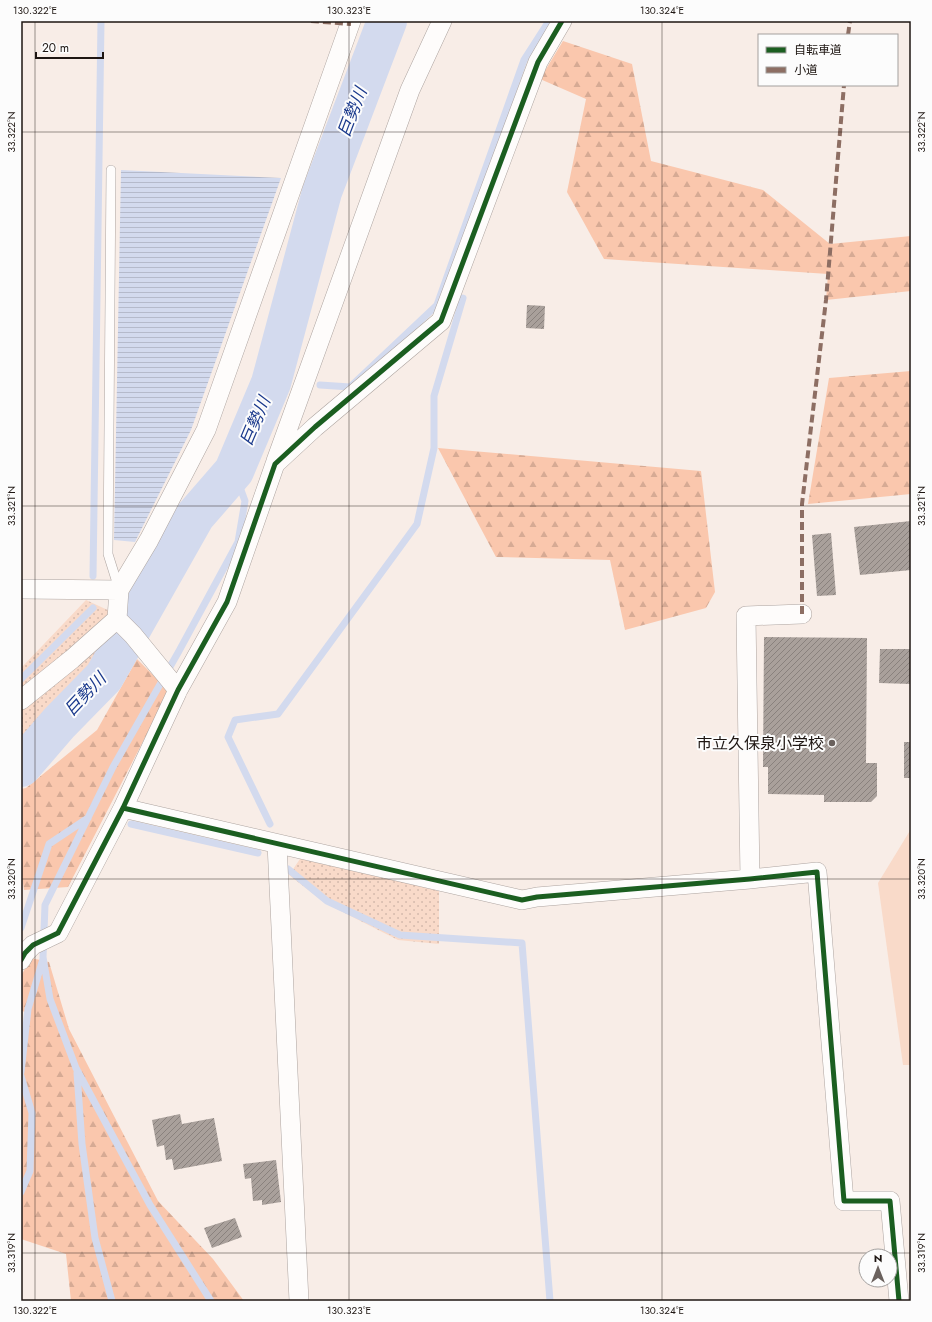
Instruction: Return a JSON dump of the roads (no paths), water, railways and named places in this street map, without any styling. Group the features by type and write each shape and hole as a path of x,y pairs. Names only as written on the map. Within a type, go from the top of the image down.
{"street":[{"path":"21,700 72,659 117,619 119,590 149,540 206,430 352,21"},
{"path":"21,960 25,953 33,945 58,933 123,808 178,690 227,602 275,464 410,90 442,21"},
{"path":"275,464 315,427 441,321 538,62 562,21"},
{"path":"21,589 119,590"},
{"path":"750,879 746,616 802,614"},
{"path":"117,619 133,635 178,690"},
{"path":"123,808 522,900 538,897 817,872 844,1201 890,1201 899,1301"},
{"path":"278,844 299,1301"}],"lane":[{"path":"111,170 108,554 119,590"}],"water":[{"path":"121,170 281,178 191,430 135,542 114,540"}],"waterway":[{"path":"93,576 101,21"},
{"name":"巨勢川","path":"21,767 59,723 104,677 195,516 234,471 271,383 322,192 387,21"},
{"path":"320,385 350,387 437,305 524,60 549,21"},
{"path":"270,824 228,737 235,720 278,714 417,524 434,448 434,396 463,298"},
{"path":"211,1301 150,1205 76,1068 50,999 43,957 45,905 113,767 179,651 238,542 245,501 234,471"},
{"path":"21,679 93,608"},
{"path":"21,928 49,844 88,818"},
{"path":"131,824 258,853"},
{"path":"288,869 327,901 400,935 522,943 550,1301"},
{"path":"21,1072 28,1009 43,959"},
{"path":"77,1073 82,1144 95,1238 112,1301"},
{"path":"21,1076 32,1113 30,1171 21,1192"}],"place":[{"name":"市立久保泉小学校","path":"832,743"}]}
